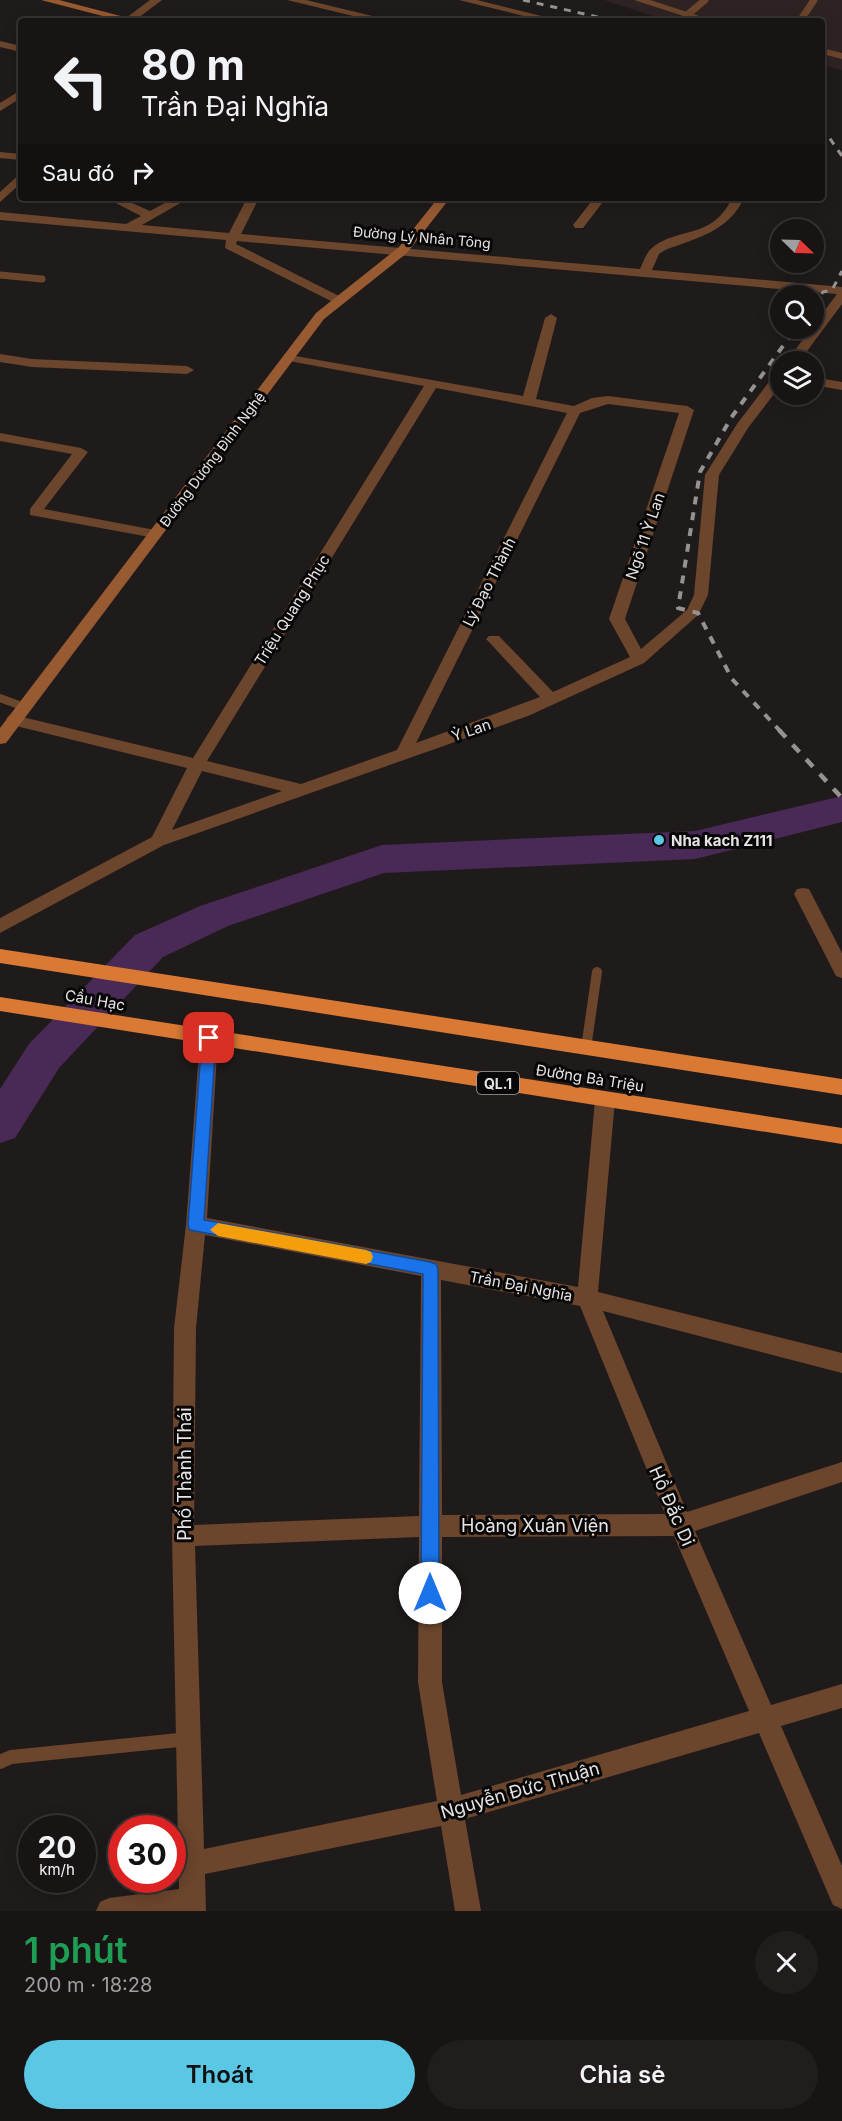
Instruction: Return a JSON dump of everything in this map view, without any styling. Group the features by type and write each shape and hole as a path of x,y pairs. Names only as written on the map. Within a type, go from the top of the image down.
{"highway":[{"name":"Cầu Hạc","path":"0,956 174,985"},
{"name":"Đường Bà Triệu","path":"174,985 842,1087"},
{"name":"Cầu Hạc","path":"0,1004 154,1030"},
{"name":"Đường Bà Triệu","path":"154,1030 842,1136"}],"main road":[{"path":"46,0 118,18"},
{"name":"Đường Dương Đình Nghệ","path":"0,739 320,316 403,250 442,201"}],"street":[{"path":"134,18 157,0"},
{"path":"292,0 374,18"},
{"path":"464,0 526,18"},
{"path":"639,0 698,18"},
{"path":"0,44 18,48"},
{"path":"825,52 842,56"},
{"path":"3,106 18,95"},
{"path":"3,106 18,109"},
{"path":"0,155 18,158"},
{"path":"0,199 18,179"},
{"path":"119,201 148,214"},
{"path":"129,227 148,214 176,201"},
{"path":"250,201 231,240 339,301"},
{"path":"579,225 598,201"},
{"path":"645,273 654,252 661,247 710,230 732,211 737,201"},
{"name":"Đường Lý Nhân Tông","path":"0,216 129,227 231,240 403,250 842,291"},
{"path":"800,351 842,296"},
{"path":"528,402 551,318"},
{"path":"289,357 575,410"},
{"path":"0,358 32,363 187,370"},
{"name":"Triệu Quang Phục","path":"158,841 197,764 433,383"},
{"path":"824,383 842,387"},
{"name":"Ỷ Lan","path":"0,926 158,841 522,712 639,659 693,612 701,595 712,475 742,427 770,390"},
{"name":"Ngõ 11 Ỷ Lan","path":"575,410 597,400 687,410 617,619 639,659"},
{"name":"Lý Đạo Thành","path":"403,754 575,410"},
{"path":"0,437 81,452 35,512 155,534"},
{"path":"494,639 551,699"},
{"path":"19,714 197,764 302,790"},
{"path":"803,894 842,971"},
{"name":"Phố Thành Thái","path":"193,1906 183,1536 185,1328 196,1225 209,1038"},
{"name":"Hồ Đắc Di","path":"605,1100 586,1298 680,1525 842,1896"},
{"name":"Trần Đại Nghĩa","path":"196,1225 586,1298 842,1363"},
{"path":"430,1269 430,1682 468,1911"},
{"name":"Hoàng Xuân Viện","path":"183,1536 430,1526 680,1525 842,1472"},
{"name":"Nguyễn Đức Thuận","path":"192,1864 451,1811 842,1696"},
{"path":"109,1911 193,1906"}],"lane":[{"path":"687,15 705,0"},
{"path":"802,18 814,0"},
{"path":"0,275 42,279"},
{"path":"0,698 19,714"},
{"path":"586,1048 597,972"},
{"path":"0,1762 10,1757 189,1739"}],"shaded area":[{"path":"604,0 842,0 842,70 825,66 825,18 659,18"}],"waterway":[{"path":"0,1125 44,1056 149,946 214,916 382,859 695,845 842,809"}],"railway":[{"path":"523,0 602,18"},
{"path":"825,131 842,156"},
{"path":"824,292 832,290 842,271"},
{"path":"781,732 732,679 698,613 678,608 700,472 731,418 788,339"},
{"path":"779,730 842,798"}],"slow traffic":[{"path":"218,1230 366,1257"}],"place":[{"name":"Nha kach Z111","path":"659,840"}],"route":[{"path":"209,1038 196,1225 430,1269 430,1593"}]}
